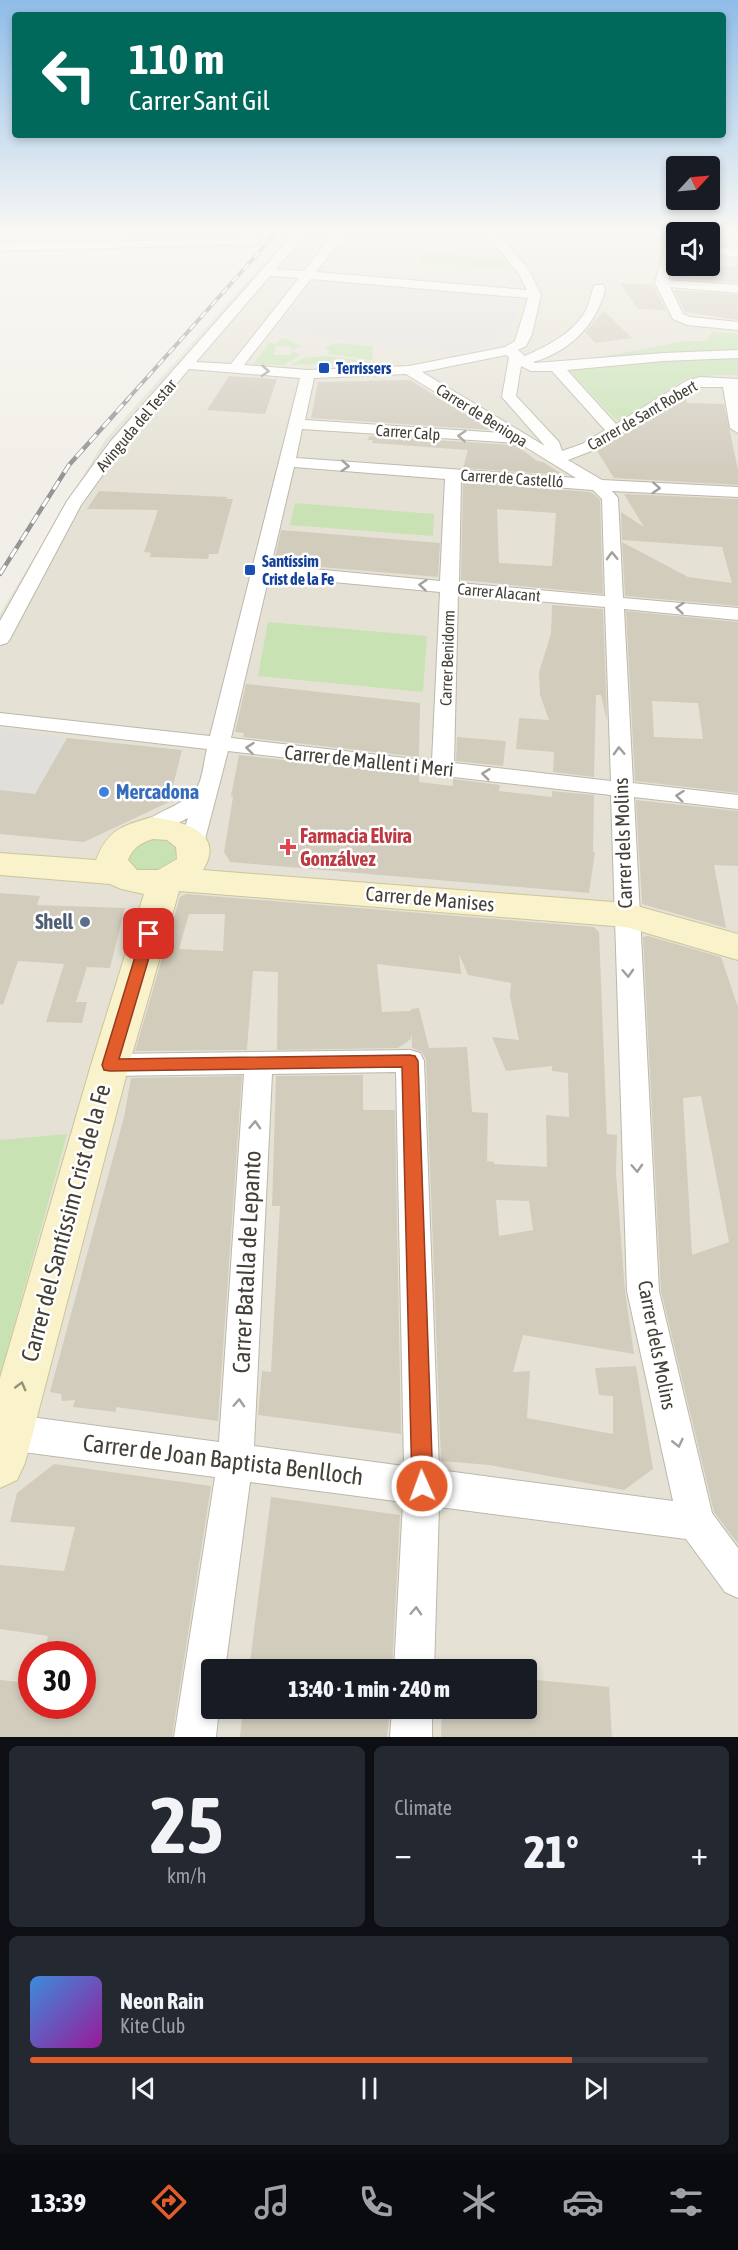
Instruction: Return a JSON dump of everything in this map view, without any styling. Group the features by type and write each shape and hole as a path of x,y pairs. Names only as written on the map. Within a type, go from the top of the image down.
{"street":[{"name":"Avinguda del Testar","path":"0,639 73,505 116,445 233,312"},
{"path":"234,369 278,312"},
{"path":"531,312 525,334 512,353 513,373 509,397 553,445 555,459 597,468"},
{"path":"531,358 543,356 554,349 591,312"},
{"path":"676,312 678,316 687,321 738,326"},
{"path":"186,366 308,374 409,370 512,353 543,363 555,363 638,349"},
{"path":"512,353 531,367 556,368 663,357 738,354"},
{"path":"556,368 614,431"},
{"name":"Carrer de Beniopa","path":"409,370 520,440 555,459"},
{"name":"Carrer del Santíssim Crist de la Fe","path":"3,1442 110,1065 208,791 308,374"},
{"name":"Carrer de Sant Robert","path":"555,459 597,468 614,431 684,388 700,381 733,385"},
{"path":"733,385 738,428"},
{"name":"Carrer Calp","path":"296,424 520,440"},
{"name":"Carrer de Castelló","path":"287,462 453,474 597,468 738,492"},
{"name":"Carrer dels Molins","path":"597,468 610,498 643,1290 696,1522"},
{"name":"Carrer Benidorm","path":"443,770 453,474"},
{"name":"Carrer Alacant","path":"261,570 738,614"},
{"name":"Carrer de Mallent i Meri","path":"0,719 738,802"},
{"path":"118,859 132,833 152,828 183,811 208,791"},
{"path":"118,859 136,882 180,865 176,831 152,828"},
{"path":"0,864 38,867 118,859"},
{"name":"Carrer de Manises","path":"180,865 235,882 626,915 738,947"},
{"path":"110,1065 410,1061 422,1486 414,1659"},
{"name":"Carrer Batalla de Lepanto","path":"195,1737 235,1462 259,1063"},
{"name":"Carrer de Joan Baptista Benlloch","path":"3,1442 235,1462 696,1522"},
{"path":"696,1522 738,1579"},
{"path":"411,1737 412,1719"}],"shaded area":[{"path":"219,312 738,312 738,1737 0,1737 0,614 105,440"},
{"path":"292,312 516,312 511,331 494,339 487,347 462,351 275,333"},
{"path":"0,728 66,738 35,794 0,790"}],"green space":[{"path":"712,332 738,334 738,375 713,375 684,380 622,421 615,419 563,364 686,341 706,341"},
{"path":"282,338 302,346 291,350 291,347 276,346 274,355 290,355 291,352 296,352 300,356 283,365 253,364 269,343 277,344"},
{"path":"334,343 373,346 372,360 328,354 329,350 325,348"},
{"path":"325,356 375,363 290,365 304,358"},
{"path":"295,503 434,514 433,536 290,525"},
{"path":"268,622 427,636 423,692 258,676"},
{"path":"151,837 174,841 180,857 163,871 136,871 126,861 128,848"},
{"path":"67,1134 0,1376 0,1140"}],"building":[{"path":"605,312 632,338 595,343 585,332"},
{"path":"685,312 738,312 738,320"},
{"path":"229,376 277,379 265,414 207,410"},
{"path":"410,380 491,430 311,418 318,382"},
{"path":"685,397 687,403 724,404 738,470 738,485 614,478 597,451"},
{"path":"370,436 516,445 537,461 543,462 563,475 463,468 468,450 372,443 373,440 367,440"},
{"path":"463,482 590,492 600,500 603,594 461,580","holes":["497,509 556,513 552,566 499,563"]},
{"path":"99,491 233,499 218,554 209,554 208,559 150,557 151,553 144,552 158,510 87,509"},
{"path":"624,494 738,499 738,606 625,596 622,542 688,577 732,583 722,547 622,540 621,512 644,527"},
{"path":"281,530 440,543 438,577 274,563"},
{"path":"552,605 603,609 607,721 601,695 596,695 594,777 553,772 554,752 516,749 519,718 549,720 540,695 539,672 551,634"},
{"path":"626,611 738,622 738,793 635,781","holes":["652,701 698,703 703,739 654,737"]},
{"path":"246,684 420,703 419,757 243,737 244,733 235,732"},
{"path":"457,737 506,741 503,766 456,761"},
{"name":"Mercadona","path":"67,738 182,750 169,802 84,842 0,834 0,790 35,794"},
{"path":"239,755 419,775 419,782 453,786 453,779 500,785 499,791 552,797 552,791 594,795 593,852 595,852 589,893 230,862 224,852"},
{"path":"636,800 738,811 738,866 714,865 726,928 642,904"},
{"path":"0,893 40,896 37,905 125,908 110,968 87,967 76,1002 87,1002 82,1023 46,1022 64,964 18,961 3,1005 0,1004"},
{"path":"186,894 594,927 599,932 607,1134 617,1135 616,1173 625,1291 634,1354 523,1335 513,1372 530,1371 527,1418 613,1434 613,1396 599,1395 595,1368 636,1366 653,1469 624,1490 489,1465 441,1461 426,1060 422,1052 412,1048 412,1034 411,1039 398,1048 277,1050 278,972 253,971 247,1050 135,1051 180,897","holes":["189,914 225,914 223,951 179,949","459,954 468,975 511,983 510,996 519,1040 492,1037 506,1071 552,1066 552,1071 568,1073 569,1117 546,1115 547,1167 494,1164 494,1162 487,1161 488,1113 472,1112 467,1047 429,1048 419,1008 411,1009 411,1011 382,1012 377,964 461,974","496,1200 529,1201 533,1230 499,1236"]},
{"path":"648,936 721,957 738,1007 738,1544 714,1512 661,1291 643,937","holes":["701,1096 729,1242 692,1255 683,1098"]},
{"path":"363,1075 363,1110 395,1110 401,1434 258,1415 262,1371 271,1372 280,1206 272,1206 276,1076"},
{"path":"242,1076 218,1421 116,1407 116,1412 73,1407 75,1400 62,1401 61,1394 50,1392 124,1117 131,1078"},
{"path":"54,1464 211,1486 172,1737 0,1737 0,1680 18,1682 18,1719 96,1719 96,1641 47,1641 48,1636 0,1629 0,1565 64,1571 75,1527 10,1522 17,1493"},
{"path":"271,1497 400,1515 393,1659 250,1659"},
{"path":"537,1680 609,1687 612,1737 441,1737 442,1719 537,1719"},
{"path":"242,1719 389,1719 387,1737 240,1737"}],"railway":[{"path":"126,401 206,312"},
{"path":"0,574 69,465 128,399"}],"place":[{"name":"Terrissers","path":"324,368"},
{"name":"Santíssim Crist de la Fe","path":"250,570"},
{"name":"Mercadona","path":"104,792"},
{"name":"Farmacia Elvira Gonzálvez","path":"288,847"},
{"name":"Shell","path":"85,922"}],"route":[{"path":"149,934 110,1065 410,1061 422,1486"}]}
